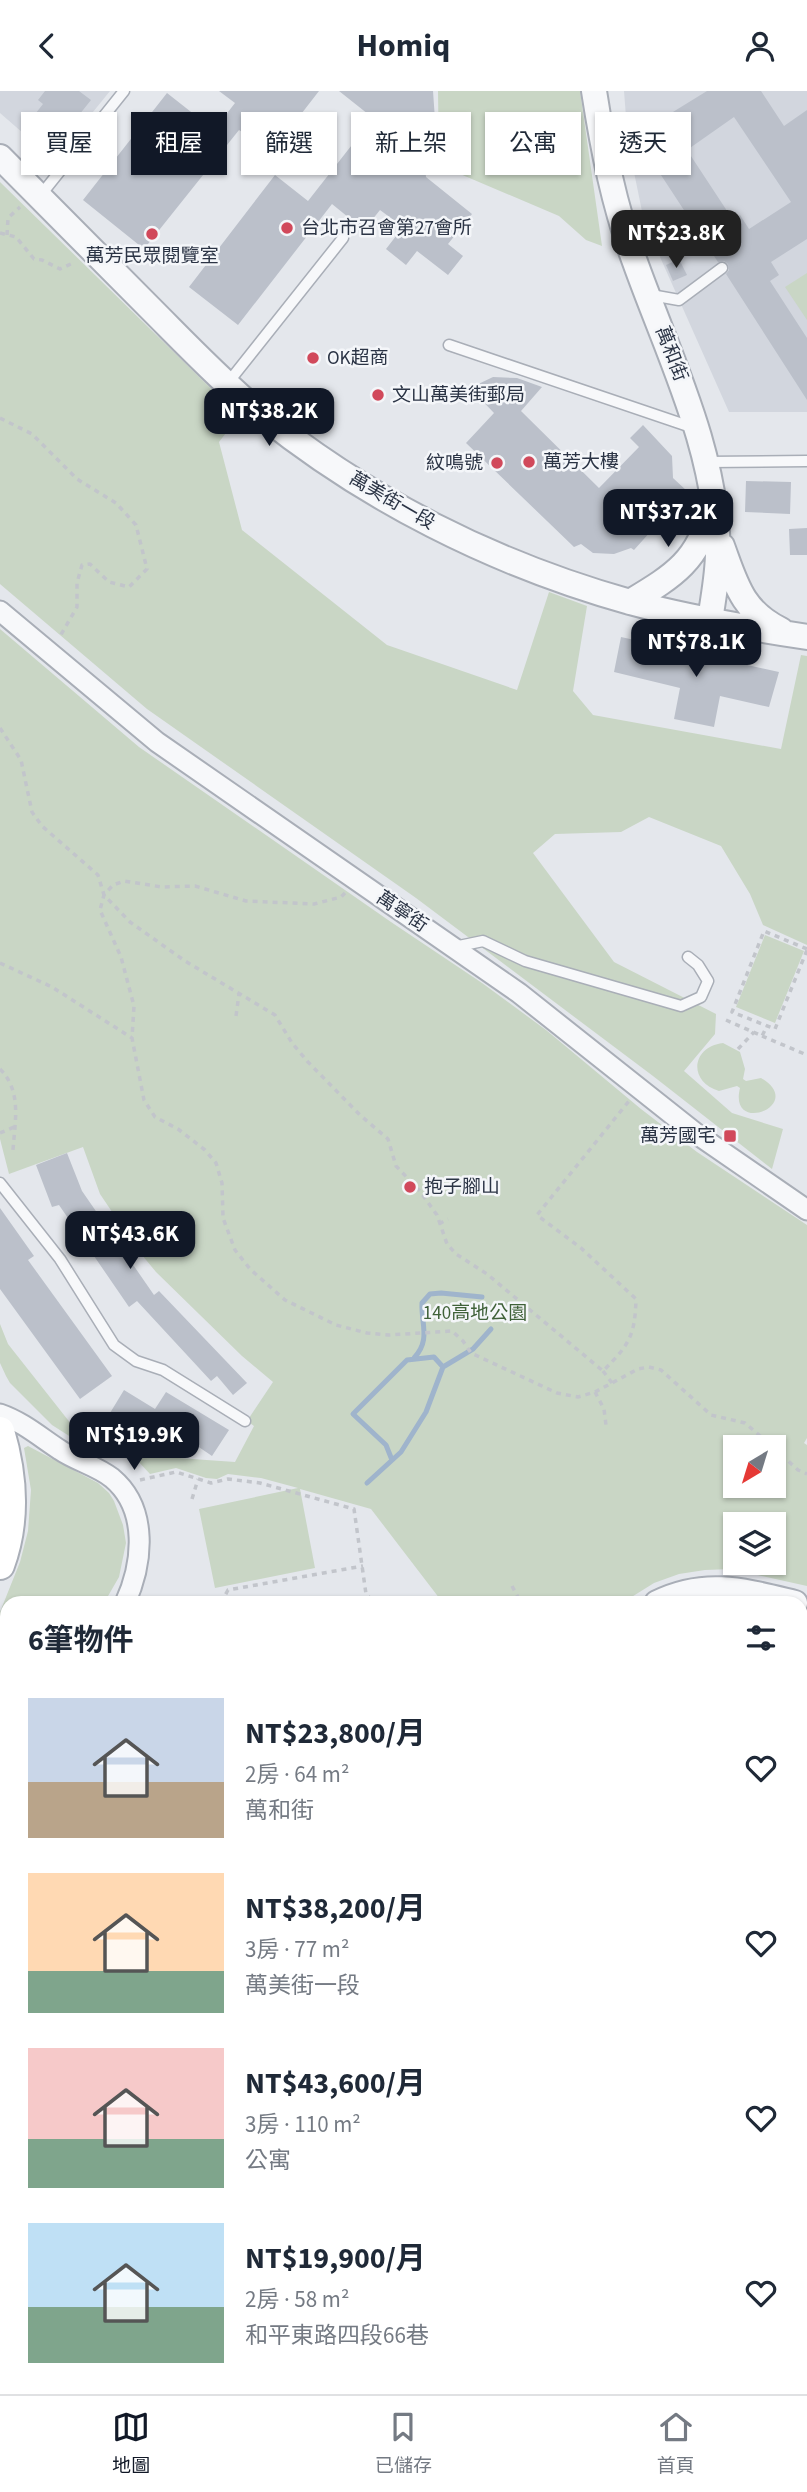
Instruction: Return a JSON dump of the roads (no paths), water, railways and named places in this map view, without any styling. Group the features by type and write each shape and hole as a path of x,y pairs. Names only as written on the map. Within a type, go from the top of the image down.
{"main road":[{"path":"0,1431 10,1467 12,1503 5,1552 0,1565"}],"street":[{"name":"萬和街","path":"594,91 615,203 647,295 688,398 706,462 713,498 718,555 710,621"},
{"name":"萬美街一段","path":"0,157 30,201 227,384 302,444 374,493 420,519 503,557 630,602 710,621 799,636"},
{"path":"630,602 675,574 686,563 706,529 713,498"},
{"path":"716,529 735,583 746,604 769,624 799,636"},
{"name":"萬寧街","path":"0,611 140,729 552,1018 639,1090 748,1171 805,1204"},
{"path":"0,1414 17,1420 59,1450 110,1477 127,1496 135,1514 139,1539 138,1565 127,1596"},
{"path":"676,1596 718,1587 761,1596"}],"lane":[{"path":"30,201 124,91"},
{"path":"227,384 343,238"},
{"path":"647,295 679,300 722,268"},
{"path":"449,345 698,430"},
{"path":"706,462 807,461"},
{"path":"453,947 483,940 525,961 681,1006 701,997 708,981 698,965 688,957"},
{"path":"0,1183 60,1259 114,1345 136,1361 163,1370 245,1421"}],"waterway":[{"path":"414,1358 424,1338 422,1303 430,1294 482,1297"},
{"path":"443,1367 473,1349 491,1329"},
{"path":"367,1483 401,1452 426,1412 443,1367 434,1357 407,1360 353,1414 386,1445 392,1460"}],"place":[{"name":"台北市召會第27會所","path":"287,228"},
{"name":"萬芳民眾閱覽室","path":"152,234"},
{"name":"OK超商","path":"313,358"},
{"name":"文山萬美街郵局","path":"378,395"},
{"name":"萬芳大樓","path":"529,462"},
{"name":"紋鳴號","path":"497,463"},
{"name":"萬芳國宅","path":"730,1136"},
{"name":"抱子腳山","path":"410,1187"}],"park label":[{"name":"140高地公園","path":"475,1313"}]}
